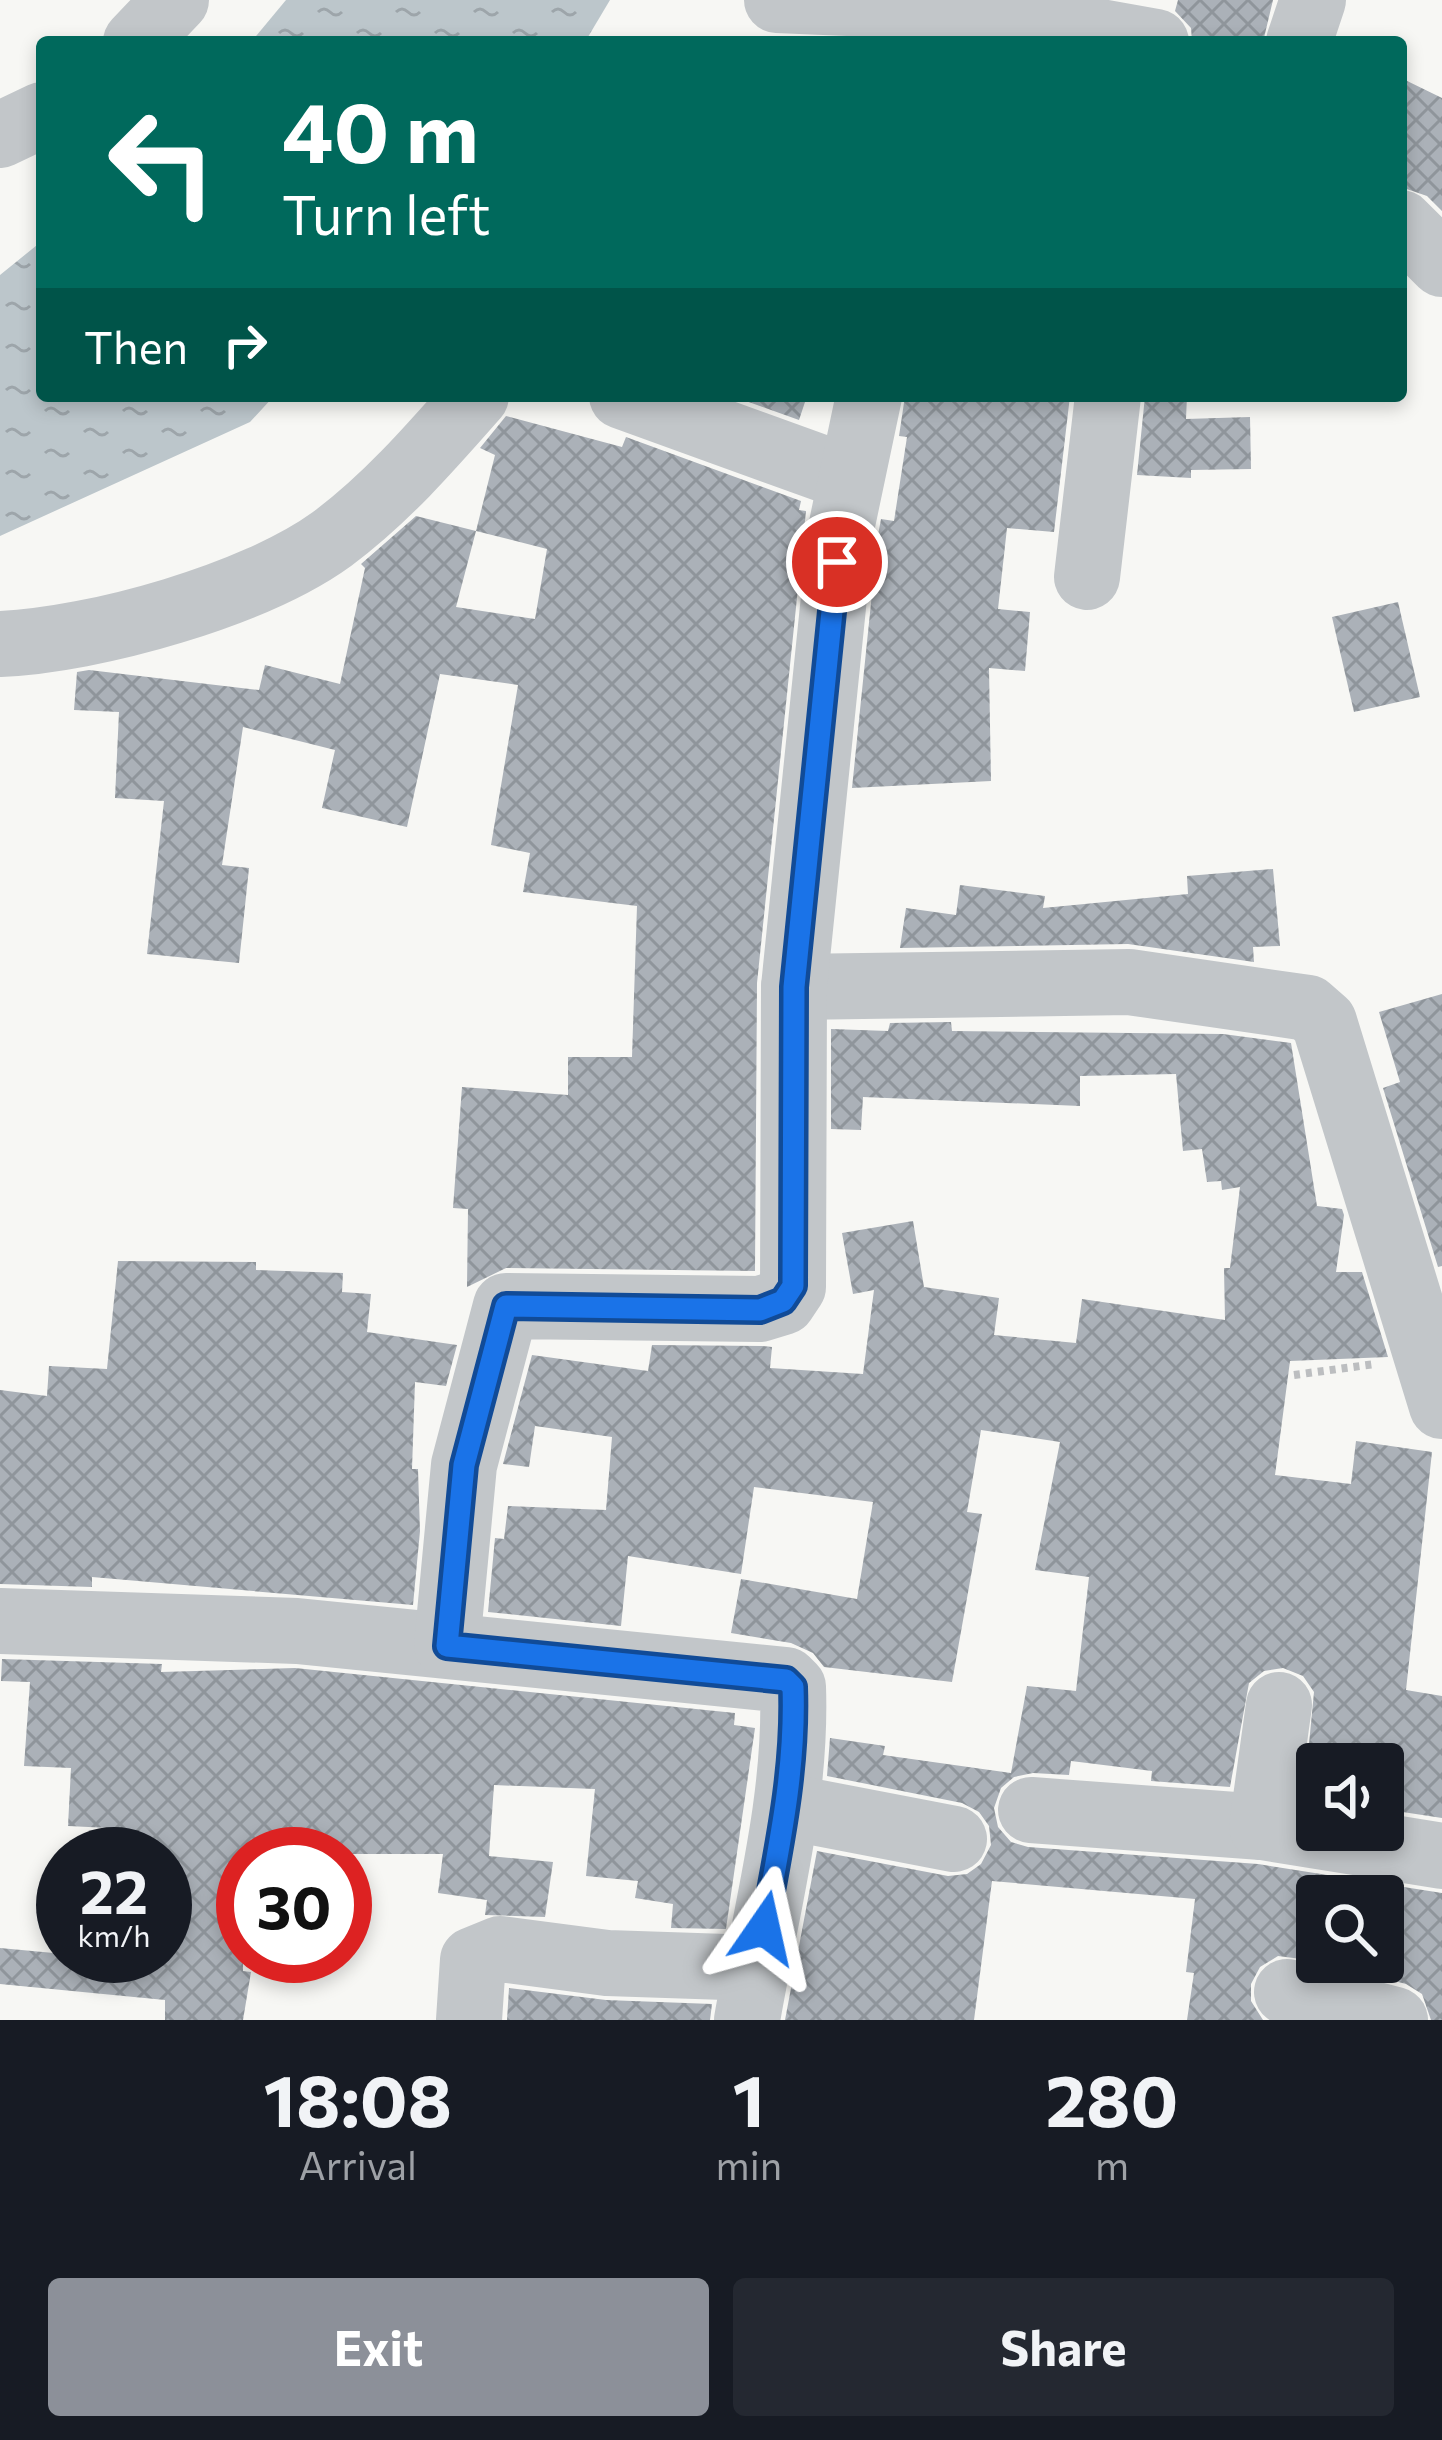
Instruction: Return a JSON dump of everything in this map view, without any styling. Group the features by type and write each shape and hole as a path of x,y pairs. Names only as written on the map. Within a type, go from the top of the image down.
{"street":[{"path":"142,36 176,0"},
{"path":"750,36 775,0 966,8 1122,36"},
{"path":"1301,36 1312,0"},
{"path":"0,134 36,118"},
{"path":"1407,229 1442,264"},
{"path":"0,644 153,617 292,563 333,538 392,487 470,402"},
{"path":"639,402 849,478"},
{"path":"447,1646 464,1465 506,1306 760,1310 789,1295 795,1278 790,1131 794,987 849,478 868,402"},
{"path":"1087,577 1107,402"},
{"path":"794,987 1129,982 1308,1008 1324,1022 1442,1406"},
{"path":"0,1622 297,1631 786,1680 793,1687 794,1724 788,1807 751,1994 607,1963 500,1948 473,1960 469,2020"},
{"path":"1262,1827 1279,1706"},
{"path":"788,1807 955,1839"},
{"path":"1030,1810 1262,1827 1442,1856"},
{"path":"1286,1992 1395,2020"}],"water":[{"path":"286,0 610,0 589,36 256,36"},
{"path":"36,246 36,402 268,402 250,422 0,536 0,275"}],"building":[{"path":"1178,0 1273,0 1264,36 1192,36 1191,28 1175,11"},
{"path":"1407,81 1442,98 1442,211 1427,196 1407,189"},
{"path":"749,402 805,402 799,420"},
{"path":"904,402 1069,402 1054,532 1007,528 998,609 1030,612 1025,671 989,668 991,781 852,788 878,535 881,519 894,521 907,437 899,436"},
{"path":"1144,402 1187,402 1186,419 1250,417 1251,469 1191,470 1191,478 1137,475"},
{"path":"506,416 622,447 626,437 801,501 799,510 806,511 757,983 755,1271 506,1268 467,1287 468,1209 453,1208 462,1087 568,1095 568,1057 632,1057 637,906 523,892 530,853 491,845 518,685 440,674 407,827 322,808 335,750 243,727 222,865 249,868 239,963 147,954 164,801 115,798 119,712 74,710 77,672 259,690 265,665 340,684 365,568 361,564 416,516 476,531 495,455 480,448","holes":["476,531 547,549 535,619 456,607"]},
{"path":"1398,602 1420,697 1354,712 1332,617"},
{"path":"1273,869 1280,946 1253,947 1254,962 1128,944 900,948 906,908 956,915 960,885 1045,896 1043,908 1188,894 1187,876"},
{"path":"1442,994 1442,1266 1438,1267 1383,1088 1400,1082 1379,1012"},
{"path":"951,1022 952,1031 1223,1034 1291,1043 1317,1206 1342,1209 1344,1215 1336,1272 1362,1272 1388,1357 1290,1361 1275,1475 1351,1484 1356,1441 1432,1452 1406,1690 1442,1696 1442,1818 1404,1812 1404,1743 1309,1743 1314,1692 1303,1676 1283,1668 1264,1671 1249,1683 1230,1787 1151,1781 1152,1771 1071,1761 1069,1775 1014,1777 1001,1788 994,1808 998,1827 1011,1842 1028,1847 1258,1864 1328,1875 1296,1875 1296,1958 1278,1956 1260,1967 1251,1984 1251,2001 1263,2020 1187,2020 1194,1973 1186,1972 1195,1899 992,1881 974,2020 785,2020 817,1851 948,1876 967,1874 981,1864 991,1845 989,1826 979,1812 962,1803 827,1776 830,1738 885,1746 883,1755 1011,1773 1027,1686 1076,1691 1089,1577 1035,1570 1060,1442 981,1430 967,1512 982,1514 952,1682 824,1667 813,1653 791,1643 731,1633 741,1579 857,1599 873,1502 754,1487 741,1574 628,1556 621,1626 488,1612 495,1538 504,1539 508,1506 606,1510 612,1437 535,1426 529,1467 503,1464 532,1355 648,1371 652,1345 763,1346 772,1347 770,1368 863,1374 874,1290 853,1294 842,1233 913,1221 924,1287 999,1298 994,1335 1076,1343 1082,1299 1225,1320 1224,1268 1230,1268 1240,1187 1222,1190 1221,1181 1207,1182 1202,1149 1183,1151 1176,1074 1080,1076 1080,1106 863,1097 861,1130 831,1129 831,1029 888,1031 890,1023"},
{"path":"118,1261 256,1262 256,1270 343,1273 342,1292 371,1294 367,1332 457,1345 446,1386 415,1382 412,1469 418,1469 420,1531 413,1605 92,1577 92,1587 0,1584 0,1390 47,1396 49,1366 107,1369"},
{"path":"2,1659 162,1664 161,1672 295,1668 735,1713 734,1725 755,1728 726,1929 671,1928 673,1904 635,1898 638,1881 586,1876 595,1789 494,1785 489,1856 553,1862 545,1917 485,1915 487,1900 438,1893 443,1854 372,1854 372,1827 216,1827 216,1983 249,1983 243,2020 165,2020 165,2000 0,1984 0,1948 36,1951 36,1983 192,1983 192,1827 68,1826 71,1768 24,1766 30,1682 1,1681"},
{"path":"1404,1887 1442,1893 1442,2020 1431,2020 1422,1994 1402,1983"},
{"path":"509,1988 606,2000 712,2004 710,2020 507,2020"}],"route":[{"path":"764,1928 788,1807 794,1724 793,1687 786,1680 447,1646 464,1465 506,1306 760,1310 783,1301 793,1286 794,987 837,562"}]}
